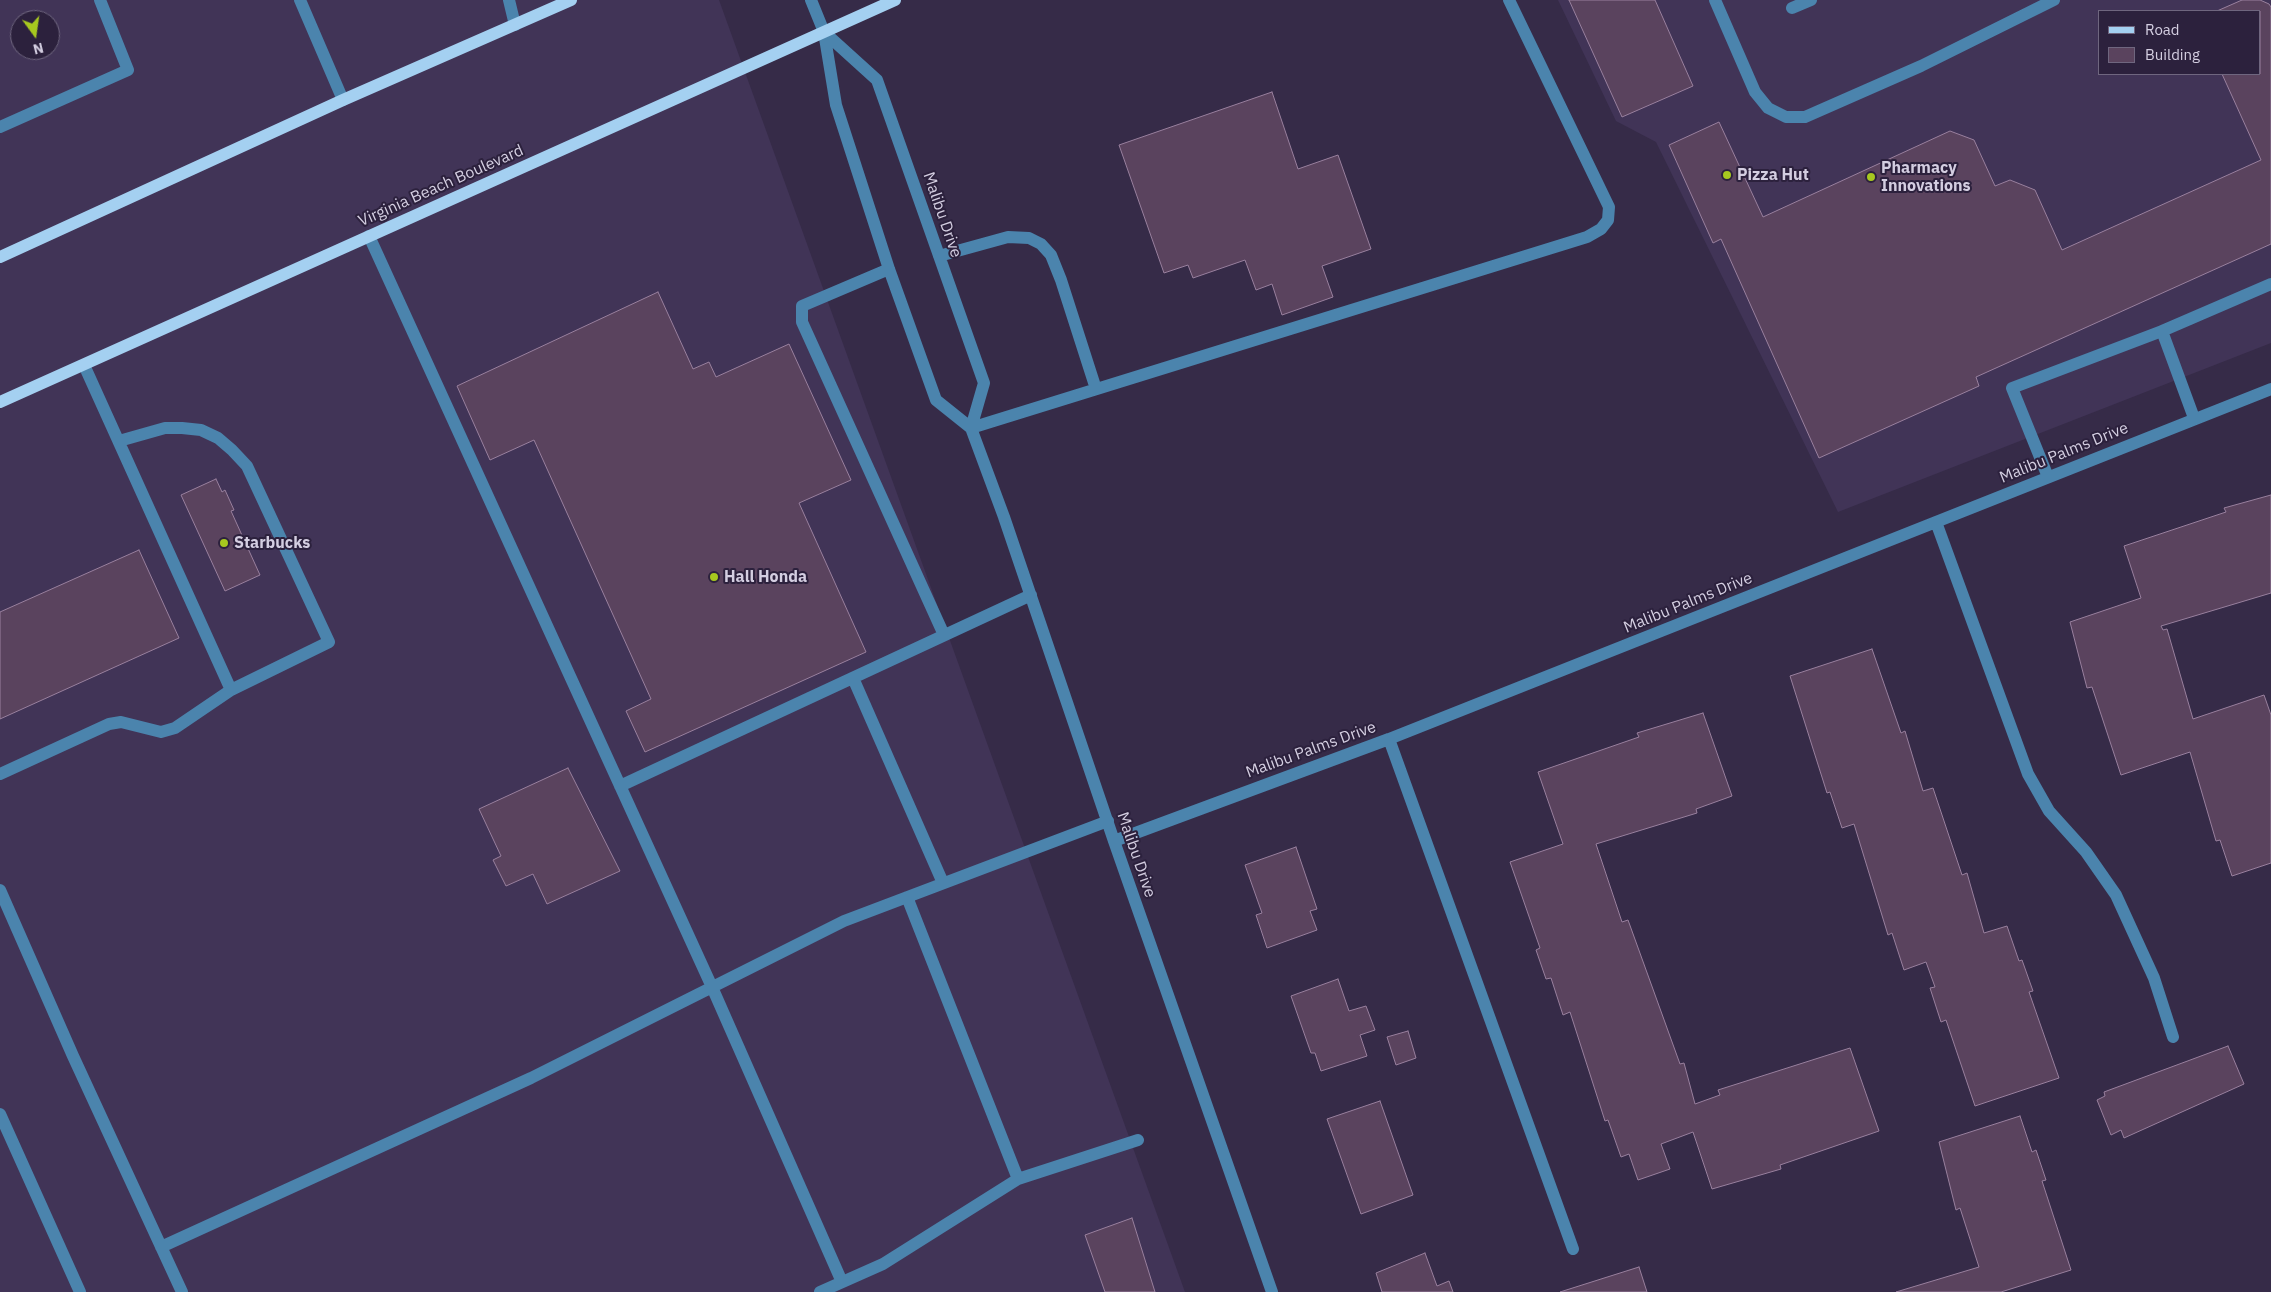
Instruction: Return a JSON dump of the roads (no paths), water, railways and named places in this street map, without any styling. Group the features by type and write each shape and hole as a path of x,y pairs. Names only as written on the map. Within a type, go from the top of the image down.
{"main road":[{"path":"0,257 343,100 571,0"},
{"name":"Virginia Beach Boulevard","path":"0,402 895,0"}],"street":[{"path":"0,127 128,70 100,0"},
{"path":"300,0 343,100"},
{"path":"509,0 515,25"},
{"name":"Malibu Drive","path":"810,0 824,32 836,105 889,269 936,400 971,428 1031,595 1114,841 1272,1292"},
{"path":"971,428 1587,237 1600,230 1608,220 1609,207 1509,0"},
{"path":"1715,0 1755,92 1768,108 1786,117 1805,117 1921,66 2054,0"},
{"path":"1792,8 1811,0"},
{"name":"Malibu Drive","path":"824,32 877,80 984,383 971,428"},
{"path":"369,236 712,987 842,1282"},
{"path":"939,256 1008,237 1029,238 1041,244 1051,255 1061,280 1096,389"},
{"path":"889,269 802,306 802,322 944,635"},
{"path":"2048,477 2012,388 2162,331 2271,284"},
{"path":"2162,331 2194,418"},
{"path":"84,365 232,690"},
{"name":"Malibu Palms Drive","path":"1114,841 1389,739 2271,388"},
{"path":"0,774 108,724 121,722 161,732 175,728 232,690 328,642 247,466 232,450 218,438 201,430 182,428 164,428 119,441"},
{"path":"1936,522 2028,774 2049,811 2086,852 2116,895 2154,978 2173,1036"},
{"path":"620,786 1031,595"},
{"path":"853,678 943,883"},
{"path":"1389,739 1573,1249"},
{"path":"161,1247 531,1078 844,921 1108,821"},
{"path":"0,890 73,1056 182,1292"},
{"path":"907,897 1018,1179"},
{"path":"0,1114 80,1292"},
{"path":"820,1292 883,1264 1018,1179 1138,1140"}],"place":[{"name":"Pizza Hut","path":"1727,175"},
{"name":"Pharmacy Innovations","path":"1871,177"},
{"name":"Starbucks","path":"224,543"},
{"name":"Hall Honda","path":"714,577"}]}
